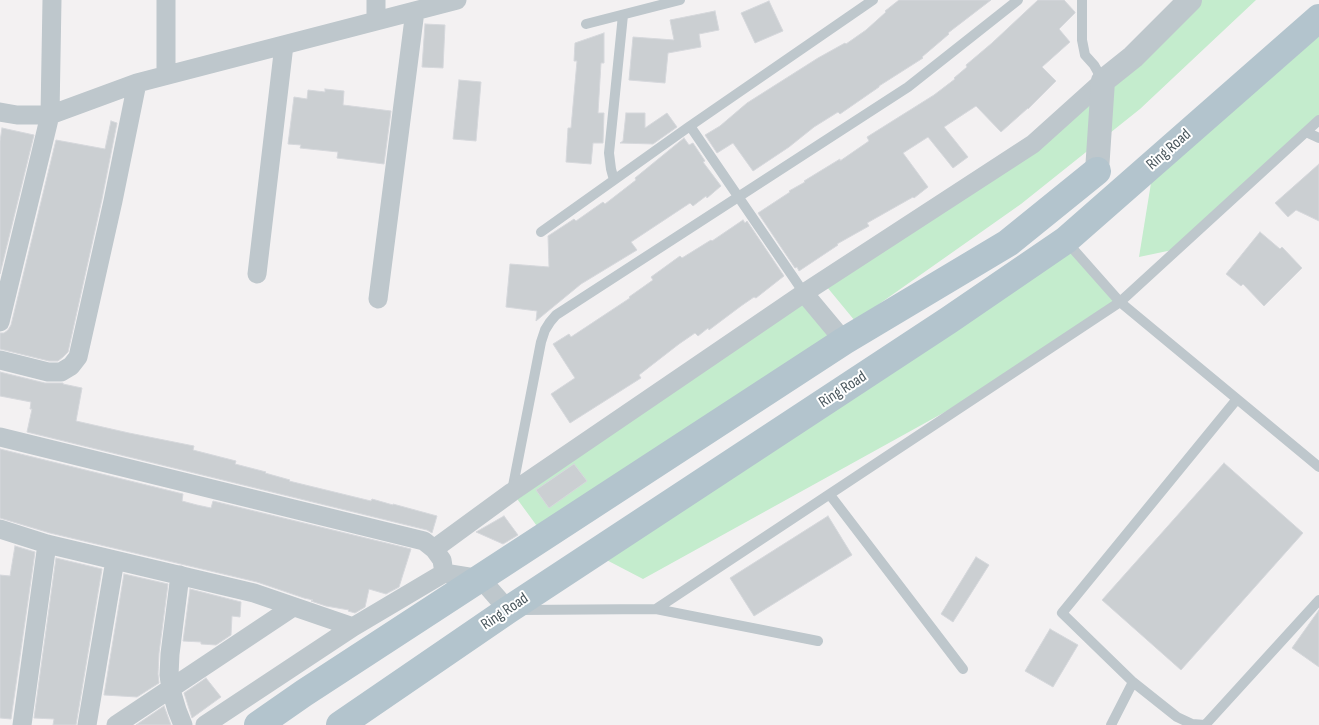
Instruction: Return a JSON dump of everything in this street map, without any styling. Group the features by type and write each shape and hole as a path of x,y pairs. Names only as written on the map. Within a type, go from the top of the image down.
{"main road":[{"name":"Ring Road","path":"340,725 508,610 941,326 1066,240 1319,18"},
{"path":"258,725 304,693 844,341 1008,243 1097,171"}],"street":[{"path":"0,322 50,115 52,0"},
{"path":"166,0 166,75"},
{"path":"376,0 376,21"},
{"path":"0,112 17,115 50,115 137,83 457,0"},
{"path":"434,549 512,492 804,293 1033,144 1103,81 1133,57 1190,0"},
{"path":"378,299 415,11"},
{"path":"257,274 284,45"},
{"path":"1097,171 1103,81"},
{"path":"0,360 48,372 61,372 71,366 78,357 137,83"},
{"path":"804,293 844,341"},
{"path":"0,437 424,541 434,549 442,560 444,573"},
{"path":"0,529 48,544 254,593 352,626"},
{"path":"22,725 48,544"},
{"path":"87,725 114,560"},
{"path":"205,725 352,626 444,573 481,579 508,610"},
{"path":"180,575 169,675 171,690 183,725"},
{"path":"116,725 293,607"}],"lane":[{"path":"586,24 680,0"},
{"path":"541,232 690,126 873,0"},
{"path":"512,492 541,342 545,330 556,315 908,88 1018,0"},
{"path":"1082,0 1082,40 1085,55 1094,65 1103,81"},
{"path":"614,180 609,153 623,14"},
{"path":"656,609 1120,302 1319,120"},
{"path":"690,126 804,293"},
{"path":"1306,132 1319,138"},
{"path":"1066,240 1120,302 1319,467"},
{"path":"1237,399 1062,613 1133,682 1177,717 1192,724 1205,725 1319,600"},
{"path":"830,494 963,669"},
{"path":"508,610 656,609 818,641"},
{"path":"1112,725 1133,682"}],"green space":[{"path":"1186,0 1256,0 1140,109 1021,204 855,321 822,281 1033,144"},
{"path":"1319,36 1319,120 1177,249 1139,257 1151,183"},
{"path":"1066,240 1120,302 1001,381 643,579 595,554"},
{"path":"804,293 844,341 545,537 512,492"}],"building":[{"path":"899,0 991,0 948,33 923,58 840,114 838,112 814,127 789,147 753,171 733,143 717,153 705,135 720,126 747,103 818,58 846,44 866,30"},
{"path":"1038,0 1064,0 1075,12 1059,29 1070,42 1042,67 1056,81 1001,132 976,106 944,127 968,157 953,168 928,137 903,153 928,187 914,198 867,223 869,226 837,244 799,271 797,267 795,268 758,213 804,181 840,159 840,161 869,141 867,137 934,95 955,79 967,67 966,65"},
{"path":"769,1 783,31 755,43 741,13"},
{"path":"715,11 719,30 699,34 701,47 668,53 665,83 629,80 633,37 674,40 670,20"},
{"path":"425,24 445,25 443,68 422,67"},
{"path":"604,33 604,63 601,63 598,113 604,113 603,143 593,143 591,164 566,162 568,128 571,128 577,61 574,61 575,43"},
{"path":"459,80 481,82 476,141 453,139"},
{"path":"325,89 344,91 343,105 391,111 384,164 337,158 338,152 300,148 301,145 288,144 294,97 307,99 308,90 325,92"},
{"path":"626,113 645,113 645,128 667,113 677,127 653,144 620,143 623,141"},
{"path":"111,121 117,123 68,352 58,361 49,361 0,349 0,333 4,333 11,325 56,140 105,149"},
{"path":"2,128 34,135 0,274 0,141"},
{"path":"684,138 689,145 693,143 705,161 703,162 721,186 707,198 706,196 693,206 690,203 631,242 637,250 581,284 536,321 537,311 506,307 510,264 549,267 548,236 574,219 576,221 603,202 605,204"},
{"path":"1319,164 1319,221 1296,210 1288,217 1275,203"},
{"path":"743,220 745,223 747,221 784,276 709,330 708,328 698,336 695,333 639,375 641,378 570,423 551,394 575,378 553,344 569,334 571,337 630,298 653,280 651,277 680,256 682,258 712,241"},
{"path":"1260,232 1280,249 1282,247 1302,268 1264,306 1243,284 1241,286 1226,274"},
{"path":"0,372 45,383 63,383 82,388 76,421 194,446 193,450 236,461 235,464 266,472 289,481 371,501 372,499 437,516 432,533 427,530 27,432 32,409 30,409 31,402 0,396"},
{"path":"0,449 183,494 182,501 197,505 211,508 213,501 411,549 399,587 386,594 369,589 365,607 355,613 349,610 326,606 257,582 50,533 0,518"},
{"path":"1224,463 1303,533 1181,670 1102,600"},
{"path":"574,464 587,481 549,508 536,490"},
{"path":"504,516 518,535 503,544 476,532"},
{"path":"828,516 852,555 754,616 730,578"},
{"path":"15,546 35,552 11,719 0,718 0,575 10,576"},
{"path":"976,557 989,565 953,622 941,614"},
{"path":"56,558 102,569 76,725 53,725 54,719 34,718"},
{"path":"124,574 168,584 159,653 159,683 137,697 104,695"},
{"path":"190,589 241,602 240,617 232,616 231,635 216,645 183,641"},
{"path":"1319,610 1319,667 1292,648"},
{"path":"1050,629 1078,645 1053,687 1025,671"},
{"path":"206,678 221,697 192,718 184,693"},
{"path":"164,706 171,725 136,725"}]}
